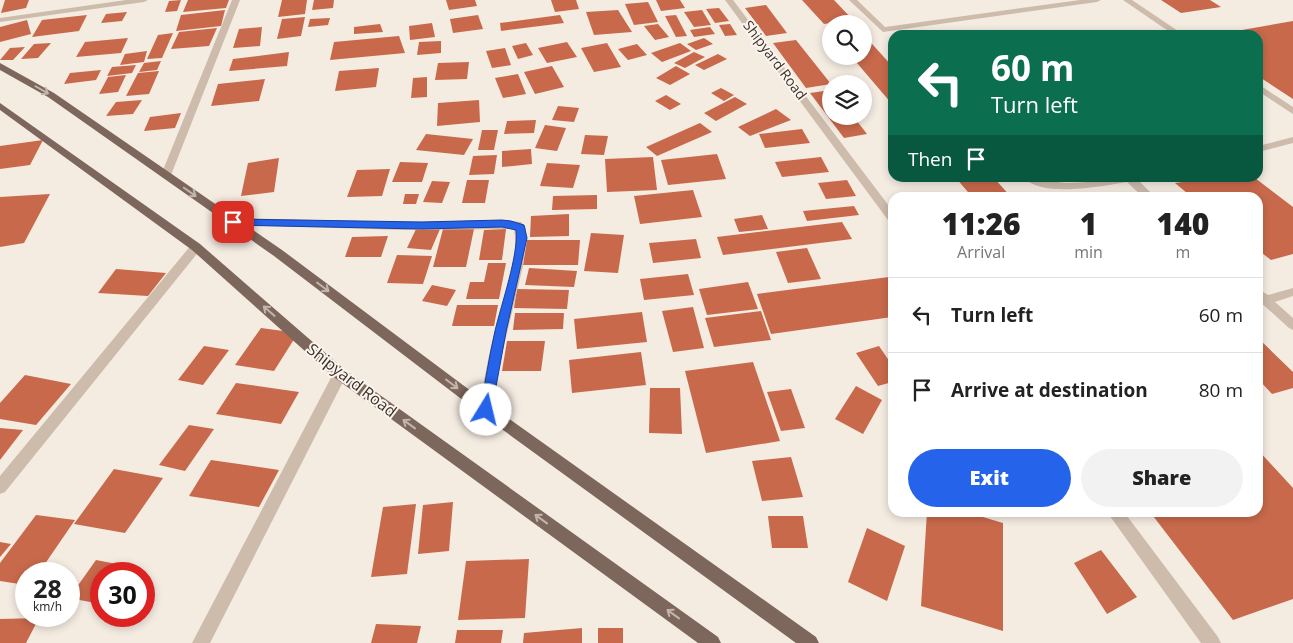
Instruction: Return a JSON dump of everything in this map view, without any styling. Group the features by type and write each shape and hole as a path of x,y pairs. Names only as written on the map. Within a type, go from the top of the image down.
{"main road":[{"path":"0,66 51,95 278,253 486,410 810,643"},
{"name":"Shipyard Road","path":"0,106 196,247 340,374 712,643"}],"street":[{"path":"0,20 144,0"},
{"path":"166,174 236,0"},
{"name":"Shipyard Road","path":"729,0 888,212"},
{"path":"853,0 888,36"},
{"path":"883,30 1097,0"},
{"path":"1127,0 1172,30"},
{"path":"1263,90 1293,111"},
{"path":"1263,147 1293,140"},
{"path":"1041,182 1050,185 1078,185 1100,182"},
{"path":"1134,182 1145,192"},
{"path":"233,222 415,226 511,224 520,228 522,238 500,332 486,410"},
{"path":"0,487 196,247"},
{"path":"1263,297 1293,292"},
{"path":"1263,299 1293,325"},
{"path":"201,643 340,374"},
{"path":"1118,517 1212,643"}],"building":[{"path":"5,0 29,0 26,8 1,13"},
{"path":"181,0 177,11 165,12 169,1"},
{"path":"188,0 229,0 226,8 183,12"},
{"path":"282,0 307,0 305,14 278,17"},
{"path":"314,0 334,0 333,8 312,10"},
{"path":"446,0 475,0 477,6 449,10"},
{"path":"551,0 576,0 579,9 555,12"},
{"path":"656,0 680,0 685,8 661,11"},
{"path":"802,0 834,0 848,15 822,15 822,22"},
{"path":"1161,0 1210,0 1221,7 1181,13"},
{"path":"648,2 658,22 634,25 625,4"},
{"path":"766,5 787,33 766,36 745,8"},
{"path":"719,8 729,21 715,23 706,9"},
{"path":"225,10 221,26 176,31 181,15"},
{"path":"618,10 632,32 594,35 586,12"},
{"path":"702,10 711,25 694,27 684,12"},
{"path":"127,12 122,21 101,23 106,14"},
{"path":"87,15 79,31 32,37 42,20"},
{"path":"478,15 483,29 453,33 450,19"},
{"path":"560,15 564,23 501,31 500,23"},
{"path":"676,15 687,36 676,37 665,16"},
{"path":"305,17 301,36 277,39 282,19"},
{"path":"330,18 328,25 308,27 310,19"},
{"path":"27,20 31,34 0,42 0,27"},
{"path":"1293,21 1293,99 1263,79 1263,30 1242,30"},
{"path":"432,23 435,37 410,40 409,26"},
{"path":"380,24 383,32 354,34 354,27"},
{"path":"658,24 669,37 655,40 644,26"},
{"path":"730,24 737,35 725,36 719,25"},
{"path":"262,27 260,46 233,48 239,29"},
{"path":"710,27 715,34 694,37 690,30"},
{"path":"217,28 209,46 171,49 179,32"},
{"path":"173,33 162,58 147,59 158,35"},
{"path":"399,36 405,53 330,60 334,42"},
{"path":"128,38 121,53 76,57 85,42"},
{"path":"704,38 713,44 696,50 687,44"},
{"path":"796,40 824,75 822,75 822,85 806,88 773,43"},
{"path":"441,41 441,53 417,55 419,42"},
{"path":"567,42 577,57 547,63 538,48"},
{"path":"51,43 38,58 21,59 34,44"},
{"path":"526,43 533,55 518,59 512,46"},
{"path":"607,43 621,67 594,72 581,48"},
{"path":"680,43 691,51 662,62 651,53"},
{"path":"637,44 647,55 628,60 618,49"},
{"path":"872,44 888,62 888,99 872,81 872,75 867,75 859,65 872,65"},
{"path":"25,47 13,60 0,60 10,48"},
{"path":"505,48 511,65 492,68 486,51"},
{"path":"147,51 144,62 120,65 125,54"},
{"path":"289,52 287,66 229,71 233,59"},
{"path":"694,52 705,57 685,68 674,63"},
{"path":"718,54 727,59 704,70 695,65"},
{"path":"161,61 157,70 139,72 144,63"},
{"path":"469,62 467,79 435,80 438,63"},
{"path":"136,65 132,73 107,76 112,67"},
{"path":"552,66 564,87 535,94 524,72"},
{"path":"676,66 690,74 670,85 656,78"},
{"path":"379,68 376,87 335,91 339,71"},
{"path":"101,70 96,80 64,84 70,73"},
{"path":"159,71 149,94 126,96 138,73"},
{"path":"518,74 526,94 503,98 495,78"},
{"path":"126,75 118,92 99,94 108,77"},
{"path":"427,77 427,97 411,98 413,78"},
{"path":"265,79 259,101 211,106 218,84"},
{"path":"721,88 734,95 724,101 711,93"},
{"path":"822,91 822,109 810,93"},
{"path":"666,95 681,104 670,110 655,101"},
{"path":"735,97 747,104 716,121 704,113"},
{"path":"142,100 133,114 106,116 116,102"},
{"path":"479,100 480,122 437,126 438,103"},
{"path":"558,106 579,108 574,122 552,120"},
{"path":"776,109 791,120 750,136 738,127"},
{"path":"181,113 175,128 144,131 150,117"},
{"path":"536,120 534,133 504,134 507,121"},
{"path":"700,123 712,132 657,156 646,147"},
{"path":"545,125 566,128 557,151 535,148"},
{"path":"834,125 860,125 867,134 844,138"},
{"path":"802,129 810,143 765,148 759,134"},
{"path":"482,130 498,130 494,150 478,150"},
{"path":"426,134 473,139 464,155 416,150"},
{"path":"585,135 608,136 604,155 581,154"},
{"path":"43,140 30,165 0,169 0,146"},
{"path":"531,149 532,164 502,167 502,151"},
{"path":"717,154 726,179 668,185 661,160"},
{"path":"497,155 494,174 469,175 473,156"},
{"path":"653,157 657,190 607,192 605,159"},
{"path":"821,157 829,172 782,177 775,162"},
{"path":"279,158 274,192 241,196 248,163"},
{"path":"400,162 428,163 422,182 392,182"},
{"path":"547,163 580,165 573,188 540,186"},
{"path":"390,169 382,196 347,197 357,170"},
{"path":"467,180 489,180 485,203 462,203"},
{"path":"847,180 856,196 826,199 818,183"},
{"path":"432,181 450,182 442,203 423,202"},
{"path":"959,182 998,182 1007,192 968,192"},
{"path":"1260,182 1293,207 1293,254 1271,260 1263,254 1263,192 1186,192 1175,183"},
{"path":"693,190 702,217 640,224 634,196"},
{"path":"50,194 24,243 0,247 0,197"},
{"path":"405,194 419,194 416,204 403,204"},
{"path":"597,195 597,209 552,210 553,196"},
{"path":"854,206 859,215 807,221 803,211"},
{"path":"569,214 569,236 530,237 531,216"},
{"path":"762,215 768,229 739,232 734,219"},
{"path":"842,222 852,239 723,255 717,237"},
{"path":"417,227 440,229 431,250 407,248"},
{"path":"443,229 474,229 466,267 433,267"},
{"path":"506,229 502,260 479,260 484,230"},
{"path":"591,233 624,235 618,273 584,271"},
{"path":"388,236 381,257 345,257 352,237"},
{"path":"696,239 701,258 653,263 649,243"},
{"path":"527,240 580,240 578,265 523,265"},
{"path":"807,248 821,279 788,283 776,252"},
{"path":"397,255 432,256 423,284 387,283"},
{"path":"488,263 506,263 499,299 466,299 470,282 484,282"},
{"path":"529,268 577,271 574,287 525,285"},
{"path":"116,269 166,273 148,296 98,293"},
{"path":"688,274 694,295 644,300 640,279"},
{"path":"888,277 888,318 771,334 757,294"},
{"path":"748,282 758,309 707,315 699,289"},
{"path":"432,285 456,290 447,306 422,301"},
{"path":"517,289 569,290 567,309 514,308"},
{"path":"457,305 498,305 494,326 452,326"},
{"path":"693,307 704,348 673,352 662,311"},
{"path":"761,311 771,340 714,347 705,318"},
{"path":"642,312 647,342 577,349 574,319"},
{"path":"515,313 564,313 563,329 513,330"},
{"path":"261,328 298,333 274,371 235,365"},
{"path":"507,341 545,341 541,371 502,371"},
{"path":"1263,343 1293,372 1293,388 1272,394 1263,384"},
{"path":"204,346 229,350 203,385 178,380"},
{"path":"879,346 888,359 888,383 878,386 856,353"},
{"path":"641,352 646,385 572,393 569,360"},
{"path":"753,362 780,441 706,453 685,371"},
{"path":"25,375 71,384 36,425 0,419 0,403"},
{"path":"236,383 299,392 281,424 216,414"},
{"path":"856,386 882,400 863,434 835,419"},
{"path":"650,388 680,388 682,434 649,433"},
{"path":"791,389 805,428 781,431 767,392"},
{"path":"189,425 214,429 185,471 159,465"},
{"path":"0,428 23,430 0,460"},
{"path":"1263,455 1293,488 1293,599 1233,620 1154,517 1263,517"},
{"path":"791,457 803,497 762,501 752,461"},
{"path":"211,460 279,470 259,507 189,496"},
{"path":"114,469 163,478 125,533 74,524"},
{"path":"453,502 449,551 418,554 423,505"},
{"path":"416,504 407,574 371,577 383,507"},
{"path":"36,515 75,520 46,562 15,562 15,583 0,581 0,563"},
{"path":"768,516 803,516 808,548 772,548"},
{"path":"927,517 983,517 1003,523 1003,631 921,606"},
{"path":"867,528 905,546 887,601 848,582"},
{"path":"0,542 11,544 0,557"},
{"path":"1101,550 1137,597 1107,614 1074,563"},
{"path":"529,559 525,618 458,620 466,561"},
{"path":"90,568 90,602 80,600 80,583"},
{"path":"0,619 15,619 15,627 34,627 26,643 0,643"},
{"path":"376,624 421,626 417,643 371,643"},
{"path":"582,628 582,643 523,643 524,633"},
{"path":"598,628 623,628 623,643 598,643"},
{"path":"457,630 503,630 501,643 455,643"}],"route":[{"path":"233,222 346,223 405,226 517,225 520,228 522,238 492,370 486,410"}]}
